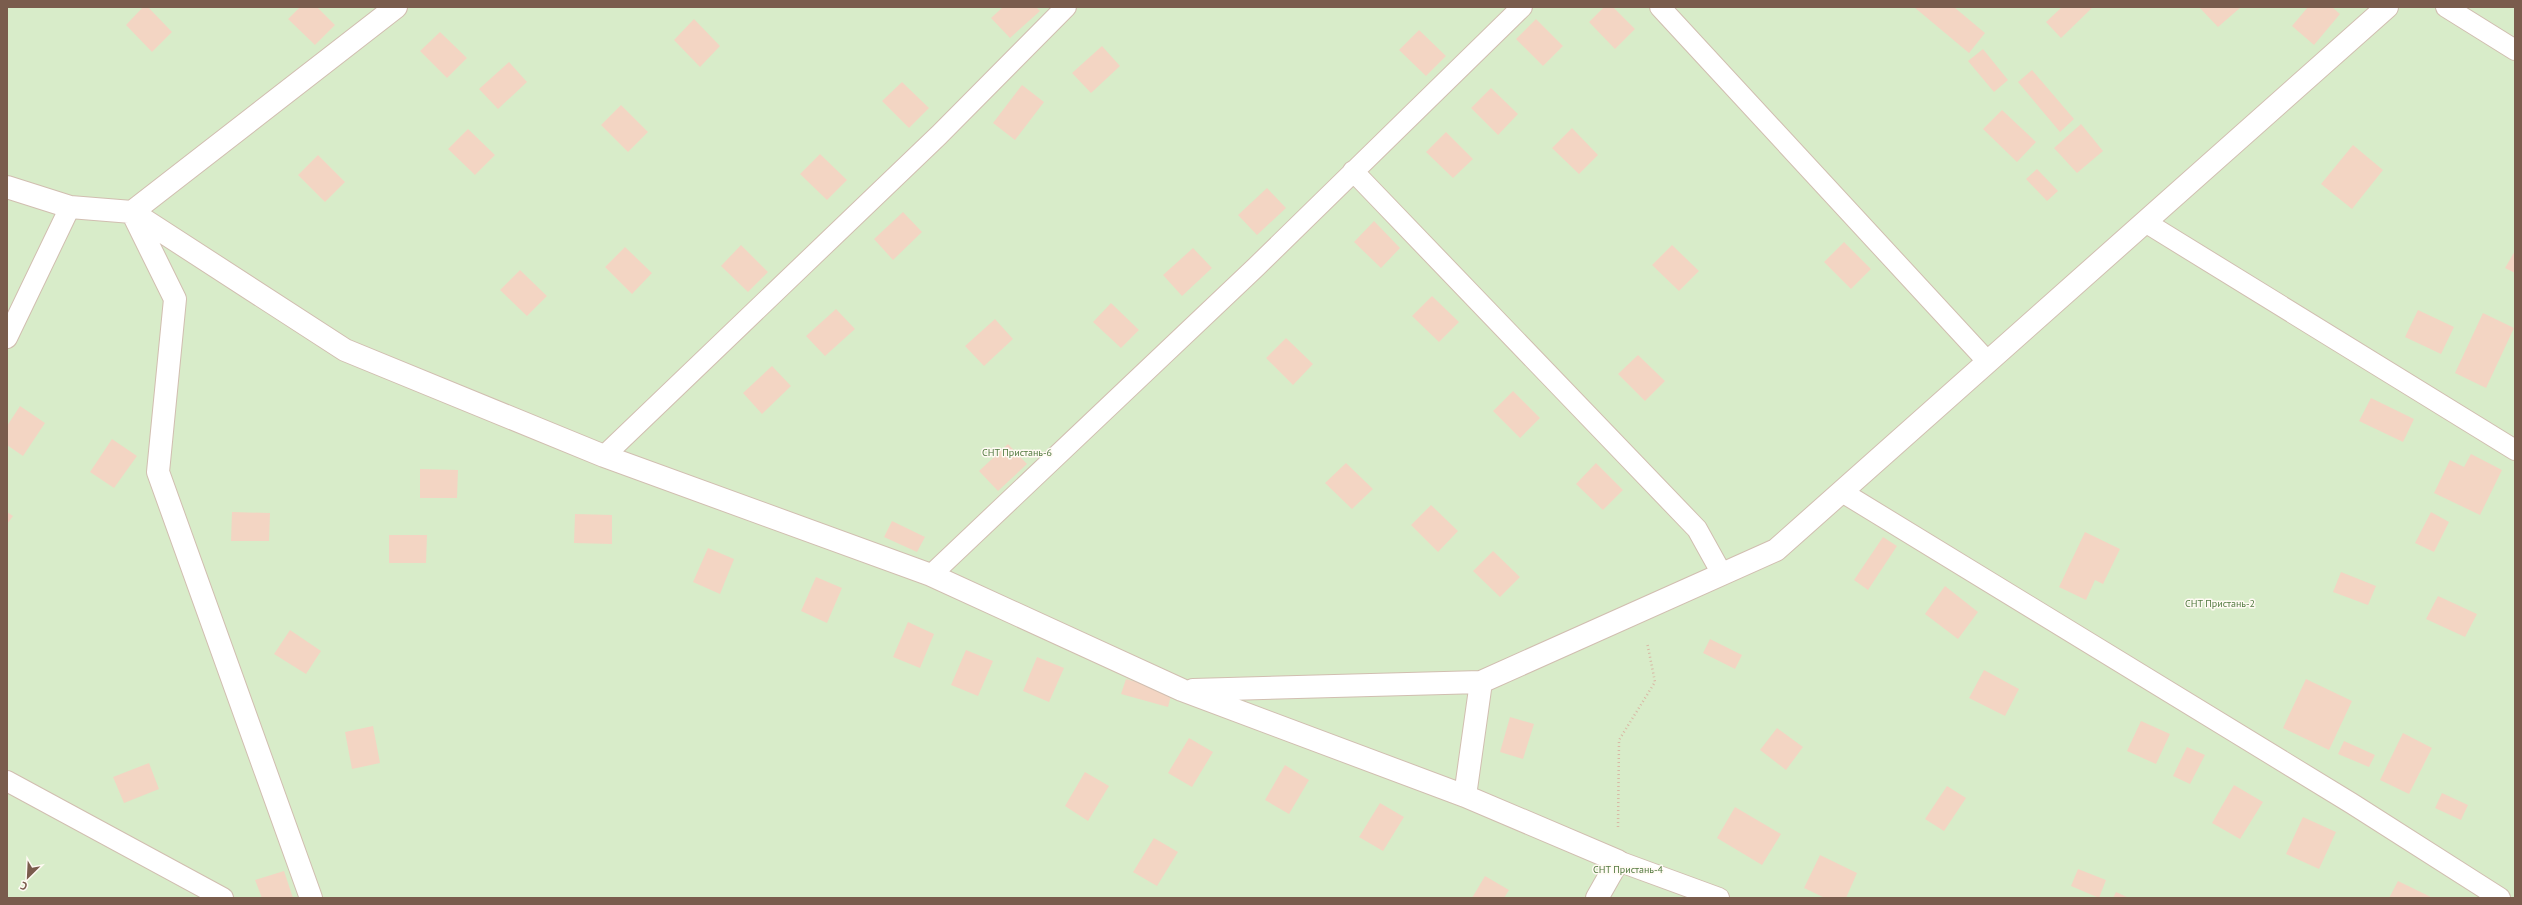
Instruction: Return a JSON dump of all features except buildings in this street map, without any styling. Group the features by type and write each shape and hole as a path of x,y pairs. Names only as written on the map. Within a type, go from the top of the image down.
{"street":[{"path":"132,212 396,7"},
{"path":"1182,690 1481,682 1776,550 2387,7"},
{"path":"7,187 70,207 132,212 345,350 604,456 930,576 1182,690 1465,796 1618,861 1597,898"},
{"path":"132,212 175,299 158,472 311,898"},
{"path":"1465,796 1481,682"}],"lane":[{"path":"604,456 939,136 1066,7"},
{"path":"930,576 1256,267 1522,7"},
{"path":"1660,7 1988,362"},
{"path":"2446,7 2515,50"},
{"path":"1353,171 1697,528 1722,574"},
{"path":"7,338 70,207"},
{"path":"2145,222 2515,450"},
{"path":"1842,492 2344,799 2500,898"},
{"path":"7,781 223,898"},
{"path":"1618,861 1719,898"}],"path":[{"path":"1618,861 1619,740 1655,682 1641,611"}],"green space":[{"name":"СНТ Пристань-6","path":"7,7 2515,7 2515,898 7,898"}],"park label":[{"name":"СНТ Пристань-2","path":"2220,603"},
{"name":"СНТ Пристань-4","path":"1628,869"}]}
